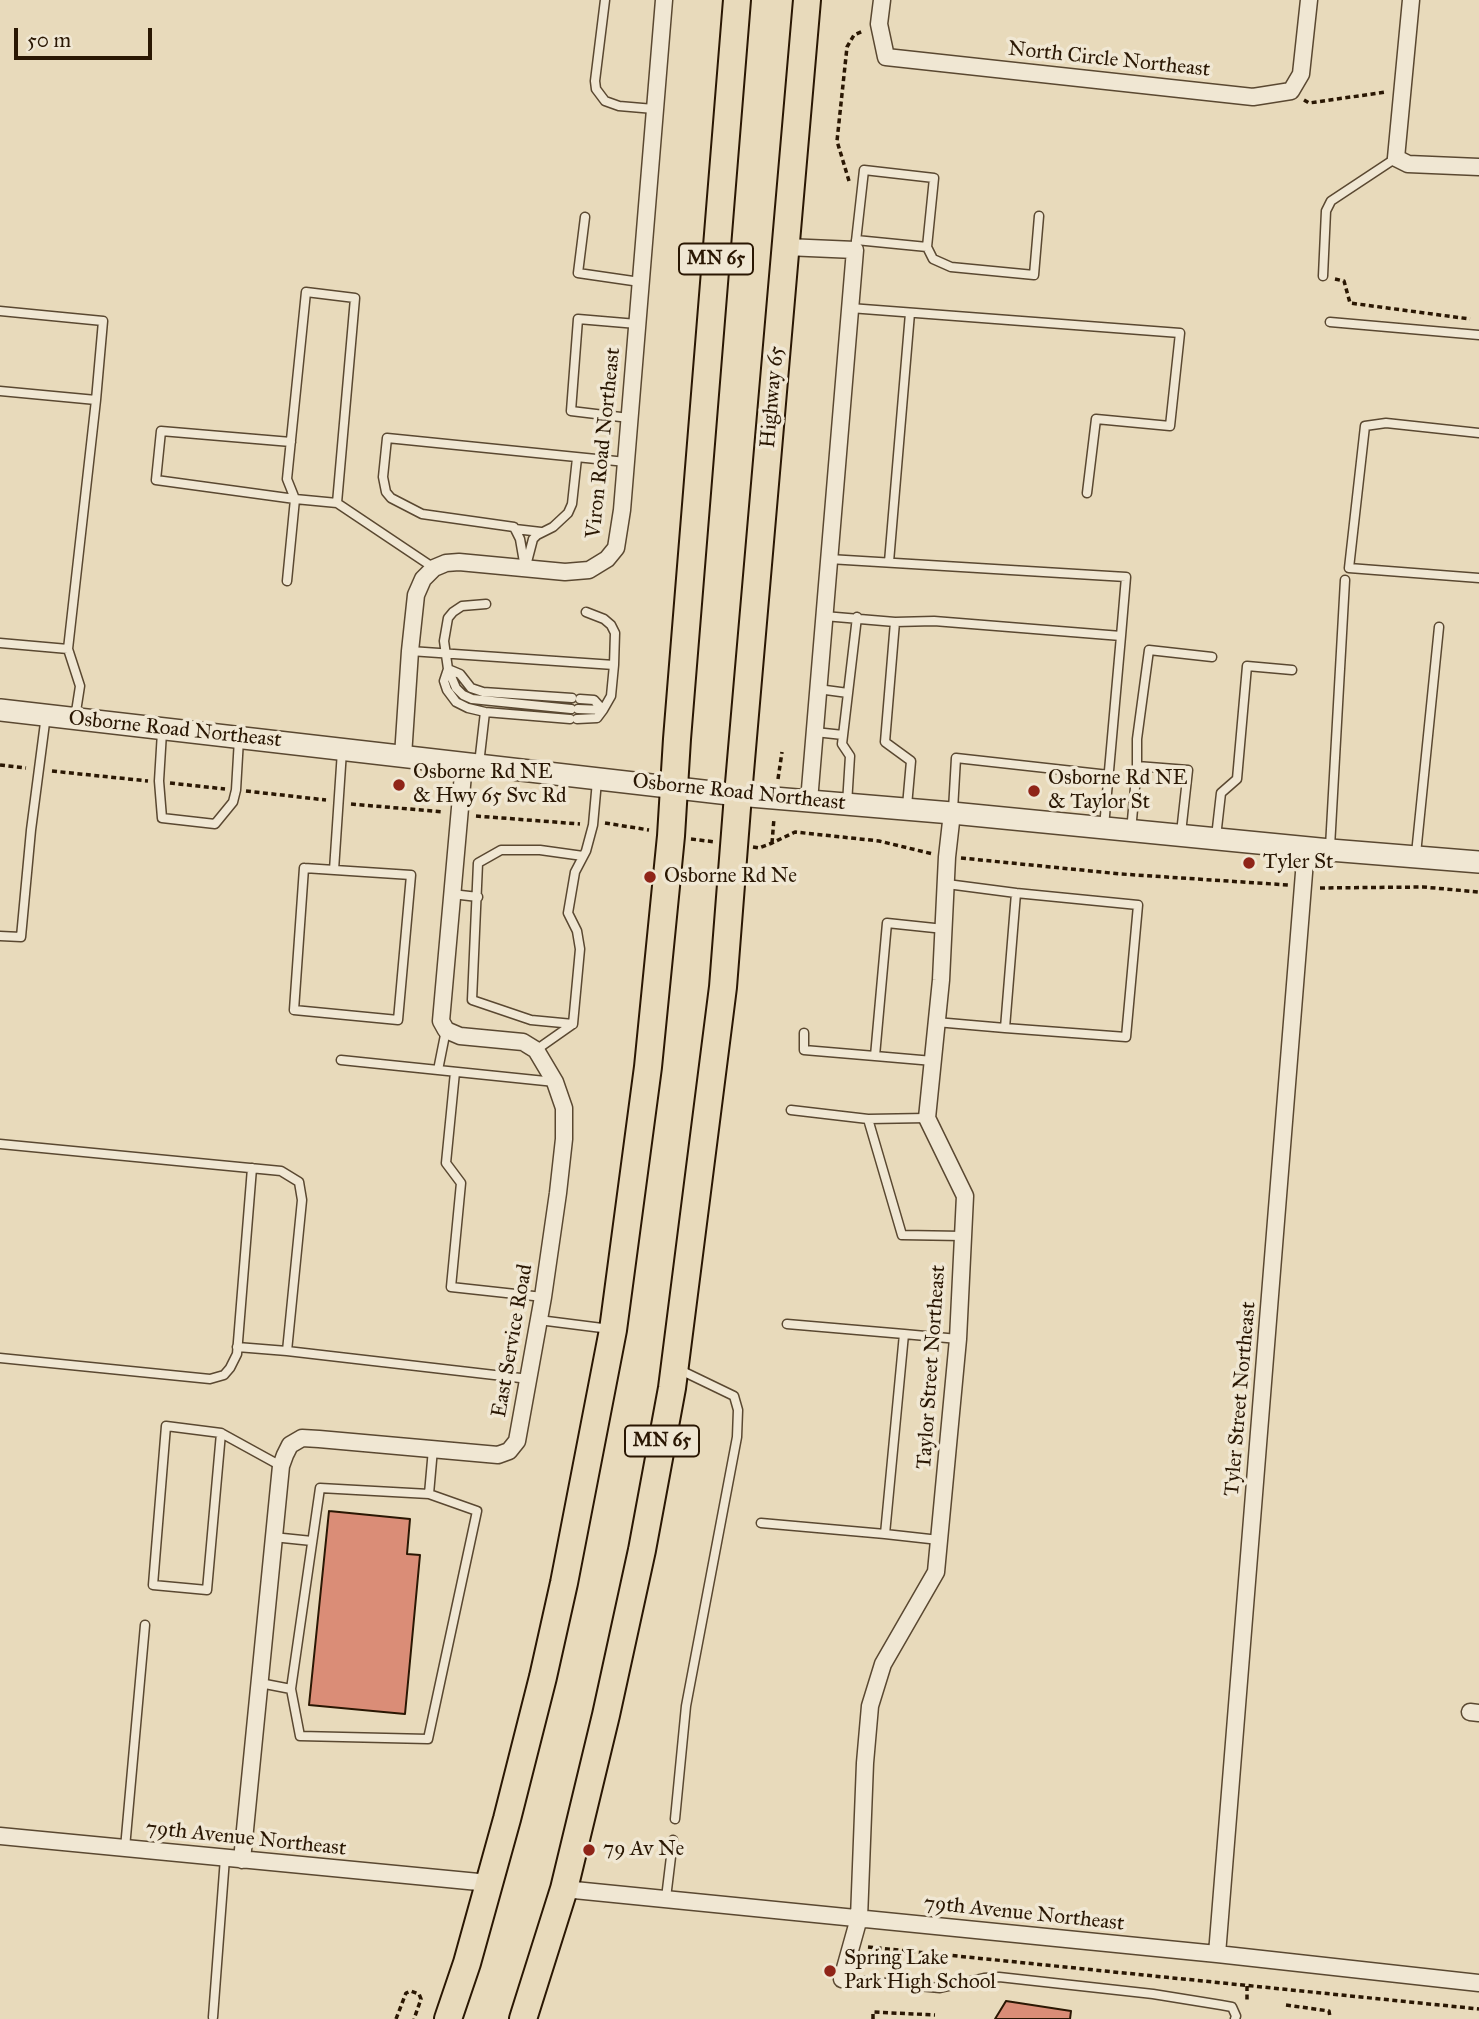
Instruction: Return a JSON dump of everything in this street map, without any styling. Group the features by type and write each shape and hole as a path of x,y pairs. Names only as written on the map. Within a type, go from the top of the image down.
{"highway":[{"name":"MN 65","path":"448,2019 489,1884 543,1677 613,1330 648,1067 674,787 737,0"},
{"name":"Highway 65","path":"738,794 807,0"},
{"name":"MN 65","path":"523,2019 564,1889 629,1611 675,1368 723,987 738,794"}],"street":[{"name":"Viron Road Northeast","path":"434,568 459,562 565,572 589,570 607,559 616,548 622,510 664,0"},
{"name":"North Circle Northeast","path":"882,0 879,24 886,57 1253,97 1291,91"},
{"path":"1291,91 1301,74 1309,0"},
{"path":"1410,0 1396,158 1408,164 1479,167"},
{"path":"786,247 856,245 809,801"},
{"path":"403,756 416,595 423,579 434,568"},
{"name":"Osborne Road Northeast","path":"0,710 738,794 1479,862"},
{"path":"471,764 452,894 441,1021 446,1030 460,1035 523,1042 537,1050"},
{"path":"927,1118 944,929 947,857 953,813"},
{"name":"Tyler Street Northeast","path":"1217,1954 1306,848"},
{"name":"East Service Road","path":"242,1860 281,1466 290,1444 302,1438 498,1455 509,1451 517,1440 543,1297 565,1125 564,1108 555,1082 537,1050"},
{"name":"Taylor Street Northeast","path":"842,1979 859,1918 864,1763 870,1706 883,1664 936,1572 958,1339 965,1196 927,1118"},
{"name":"79th Avenue Northeast","path":"0,1836 489,1884"},
{"name":"79th Avenue Northeast","path":"564,1889 1479,1983"}],"lane":[{"path":"605,0 596,89 605,101 620,106 654,109"},
{"path":"1323,276 1326,211 1331,201 1396,158"},
{"path":"927,247 856,245 864,170 934,178 927,247 933,259 951,267 1034,275 1039,216"},
{"path":"585,217 578,273 640,282"},
{"path":"287,581 295,499 287,479 306,292 355,298 337,503"},
{"path":"850,308 1180,333 1170,426 1096,419 1087,493"},
{"path":"0,311 103,321 68,649 80,686 75,719"},
{"path":"889,562 910,313"},
{"path":"629,418 571,411 578,319 637,324"},
{"path":"1330,322 1479,335"},
{"path":"0,391 96,400"},
{"path":"1479,433 1386,423 1365,426 1349,568 1479,578"},
{"path":"291,442 161,431 156,480 337,503 434,568"},
{"path":"541,532 422,514 397,502 386,492 384,485 387,438 626,463"},
{"path":"525,569 533,539 553,527 568,513 572,504 577,458"},
{"path":"515,528 520,539 525,569"},
{"path":"829,559 1126,577 1104,828"},
{"path":"1330,850 1345,580"},
{"path":"486,604 462,606 448,618 444,641 448,670 456,688 463,695 472,699 603,710"},
{"path":"448,670 444,681 447,690 456,702 468,708 485,712 573,719 597,718 611,696 615,633 604,619 586,612"},
{"path":"824,616 895,622 934,621 1121,636"},
{"path":"847,804 850,756 842,744 857,617"},
{"path":"895,622 885,742 911,761 907,809"},
{"path":"1416,857 1439,627"},
{"path":"0,643 68,649"},
{"path":"1131,831 1137,739 1149,650 1212,657"},
{"path":"410,651 614,664"},
{"path":"1216,839 1221,793 1237,779 1247,666 1292,670"},
{"path":"448,670 460,674 471,688 483,692 594,700 603,710"},
{"path":"818,689 848,693"},
{"path":"471,764 485,712"},
{"path":"0,936 21,937 46,715"},
{"path":"163,729 159,781 162,818 215,824 233,802 239,737"},
{"path":"815,732 843,735"},
{"path":"334,870 342,749"},
{"path":"953,813 956,758 1109,775"},
{"path":"1137,766 1188,771 1181,836"},
{"path":"537,1050 573,1024 580,948 577,931 568,913 575,872 593,825 598,778"},
{"path":"573,1024 531,1020 472,1000 478,863 501,850 540,850 583,856"},
{"path":"304,868 334,870 411,876 398,1020 293,1010 304,868"},
{"path":"936,1022 1126,1037 1138,905 947,884"},
{"path":"1005,1028 1016,893"},
{"path":"452,894 478,897"},
{"path":"875,1056 887,923 944,929"},
{"path":"438,1070 446,1030"},
{"path":"804,1033 804,1050 933,1061"},
{"path":"341,1060 555,1082"},
{"path":"455,1072 446,1163 461,1183 451,1287 543,1297"},
{"path":"791,1110 868,1119 927,1118"},
{"path":"868,1119 902,1235 963,1236"},
{"path":"0,1144 281,1171 299,1182 302,1200 287,1351"},
{"path":"0,1358 210,1379 224,1375 237,1354 252,1168"},
{"path":"539,1320 613,1330"},
{"path":"787,1324 958,1339"},
{"path":"885,1534 904,1334"},
{"path":"237,1347 529,1379"},
{"path":"675,1368 734,1396 738,1410 737,1437 686,1706 675,1819"},
{"path":"221,1433 207,1590 153,1585 166,1426 221,1433 281,1466"},
{"path":"429,1494 433,1449"},
{"path":"320,1488 429,1494 477,1511 428,1739 300,1736 291,1689 312,1541 320,1488"},
{"path":"761,1523 939,1540"},
{"path":"273,1537 312,1541"},
{"path":"125,1848 145,1625"},
{"path":"260,1683 291,1689"},
{"path":"666,1898 673,1840"},
{"path":"213,2017 225,1858"},
{"path":"842,1979 940,1988 999,1977 1153,1994 1221,2005 1232,2007 1235,2019"}],"path":[{"path":"849,180 837,141 846,47 854,35 879,24"},
{"path":"1291,91 1309,103 1402,89"},
{"path":"1323,276 1344,281 1350,303 1479,320"},
{"path":"851,1945 1479,2009"},
{"path":"1247,1986 1247,2002"},
{"path":"396,2019 406,1993 411,1991 419,1994 421,1999 414,2019"},
{"path":"1286,2005 1329,2011 1330,2017"},
{"path":"873,2019 873,2012 934,2015"}],"building":[{"path":"329,1511 410,1519 407,1554 420,1555 405,1714 309,1705"},
{"name":"Spring Lake Park High School","path":"1006,2001 1071,2011 1070,2019 995,2019"}],"place":[{"name":"Osborne Rd NE & Hwy 65 Svc Rd","path":"399,785"},
{"name":"Osborne Rd NE & Taylor St","path":"1034,791"},
{"name":"Tyler St","path":"1249,863"},
{"name":"Osborne Rd Ne","path":"650,877"},
{"name":"79 Av Ne","path":"589,1850"},
{"name":"Spring Lake Park High School","path":"830,1971"}]}
